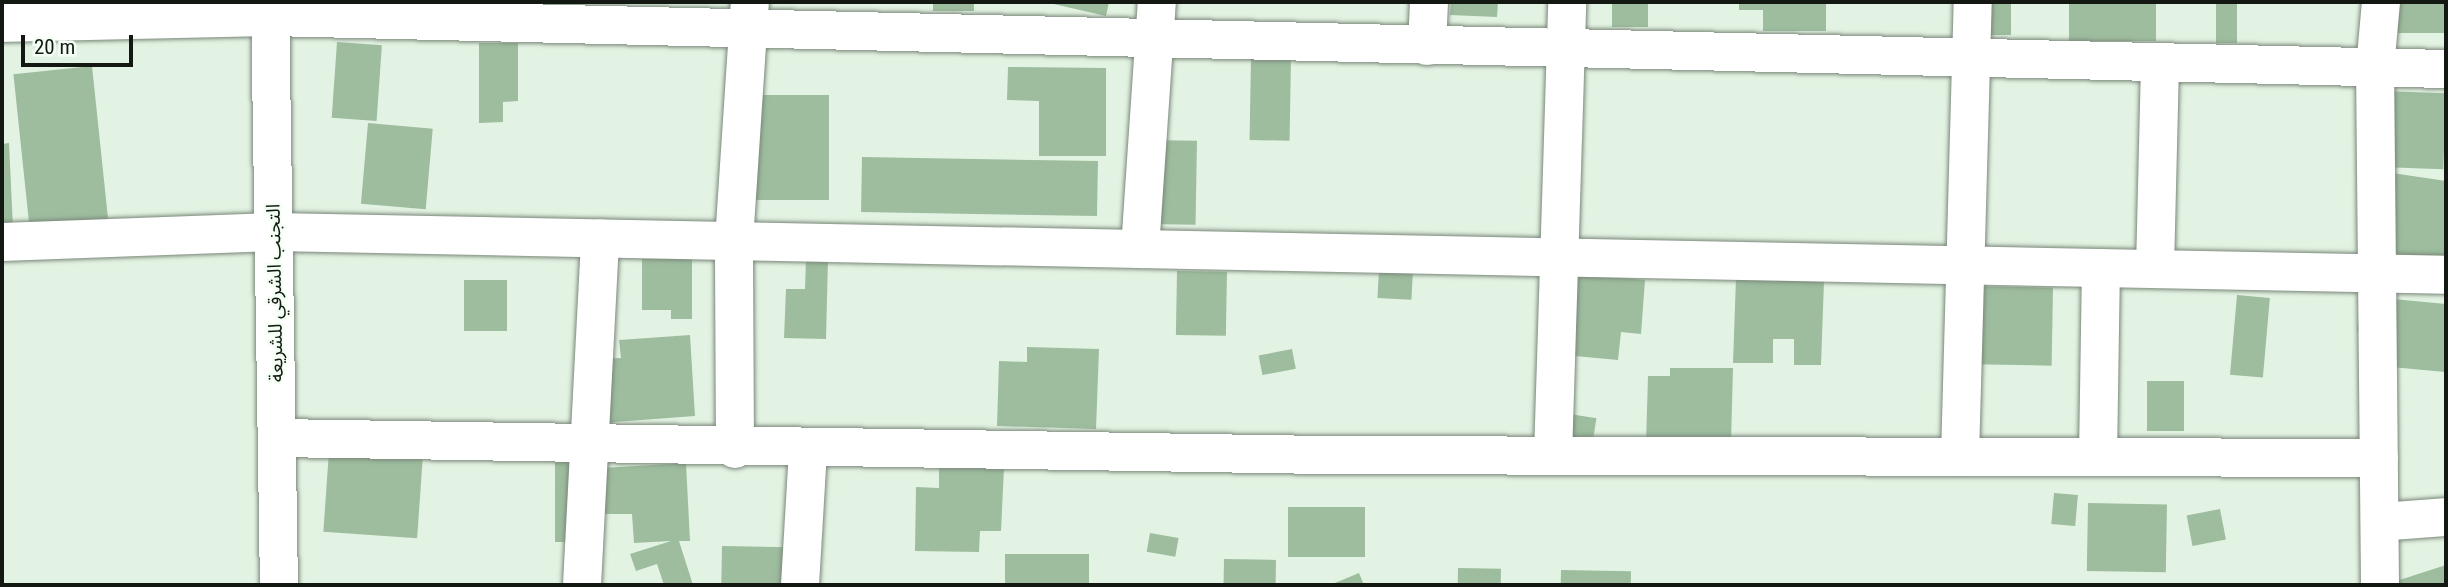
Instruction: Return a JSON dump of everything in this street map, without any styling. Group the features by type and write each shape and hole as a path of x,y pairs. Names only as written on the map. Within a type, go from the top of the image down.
{"street":[{"path":"1140,249 1159,40 1157,2"},
{"path":"1427,46 1429,2"},
{"path":"1553,456 1567,2"},
{"path":"1960,457 1961,266 1973,2"},
{"path":"2380,585 2375,68 2381,2"},
{"path":"2,23 270,10 750,16 1159,40 2160,65 2446,69"},
{"name":"التجنب الشرقي للشريعة","path":"270,10 279,585"},
{"path":"735,449 734,241 750,16"},
{"path":"2155,269 2160,65"},
{"path":"2,242 274,232 2446,275"},
{"path":"582,585 600,239"},
{"path":"2098,457 2101,268"},
{"path":"277,438 808,450 1553,456 2379,458"},
{"path":"800,585 808,450"},
{"path":"2380,522 2446,517"}],"building":[{"path":"933,2 974,2 974,11 933,11"},
{"path":"1045,2 1109,2 1106,16"},
{"path":"1451,2 1498,2 1497,17 1450,15"},
{"path":"1612,2 1648,2 1648,27 1612,27"},
{"path":"1739,2 1826,2 1826,31 1763,31 1763,10 1739,10"},
{"path":"1964,2 2011,2 2011,35 1964,35"},
{"path":"2069,2 2156,2 2156,41 2069,41"},
{"path":"2216,2 2237,2 2237,43 2216,43"},
{"path":"2380,2 2446,2 2446,33 2380,33"},
{"path":"337,42 382,45 377,121 332,118"},
{"path":"479,43 518,43 518,101 503,102 503,122 479,123"},
{"path":"1251,57 1291,58 1290,141 1250,140"},
{"path":"92,66 108,222 30,230 13,74"},
{"path":"1008,67 1106,68 1106,156 1039,156 1039,101 1007,100"},
{"path":"2383,91 2446,93 2443,169 2380,167"},
{"path":"755,95 829,95 829,200 755,200"},
{"path":"368,123 433,129 426,209 361,204"},
{"path":"1147,140 1197,141 1196,225 1146,224"},
{"path":"9,143 13,228 2,228 2,144"},
{"path":"862,157 1098,161 1097,216 861,212"},
{"path":"2372,170 2446,181 2446,256 2370,255"},
{"path":"806,257 828,258 826,339 784,338 786,289 805,289"},
{"path":"642,259 692,259 692,319 671,319 671,310 642,310"},
{"path":"1379,269 1413,271 1411,300 1377,298"},
{"path":"1177,271 1227,272 1226,336 1176,335"},
{"path":"1571,274 1645,280 1641,334 1621,332 1618,360 1564,355"},
{"path":"1736,278 1824,281 1821,365 1794,365 1794,339 1773,339 1773,363 1733,363"},
{"path":"464,280 507,280 507,331 464,331"},
{"path":"1956,286 2053,288 2052,366 1955,364"},
{"path":"2237,295 2270,298 2263,378 2230,375"},
{"path":"2361,296 2446,304 2445,372 2370,365 2373,332 2357,331"},
{"path":"690,335 695,416 601,423 597,359 621,358 619,340"},
{"path":"1027,347 1099,349 1096,429 997,426 999,361 1027,362"},
{"path":"1292,349 1296,369 1262,375 1259,355"},
{"path":"1670,368 1733,368 1731,444 1646,443 1648,376 1670,376"},
{"path":"2147,381 2184,381 2184,431 2147,431"},
{"path":"1551,411 1596,418 1592,444 1547,437"},
{"path":"329,451 423,458 417,538 323,532"},
{"path":"555,458 594,458 594,542 555,542"},
{"path":"686,463 690,541 679,541 693,585 664,585 657,564 636,571 630,554 671,541 634,543 632,514 604,514 602,468"},
{"path":"939,466 1004,468 1001,531 980,531 979,552 915,551 916,487 939,488"},
{"path":"2054,493 2078,495 2075,526 2051,524"},
{"path":"2088,503 2167,504 2166,572 2087,571"},
{"path":"1288,507 1365,507 1365,557 1288,557"},
{"path":"2220,509 2226,539 2193,546 2187,515"},
{"path":"1150,533 1179,538 1175,557 1147,552"},
{"path":"722,546 819,548 818,585 721,585"},
{"path":"1005,554 1089,554 1089,585 1005,585"},
{"path":"1224,559 1276,560 1276,585 1224,585"},
{"path":"2446,565 2446,585 2384,585"},
{"path":"1458,568 1501,569 1501,585 1458,585"},
{"path":"1561,570 1631,571 1631,585 1561,585"},
{"path":"1359,573 1364,585 1330,585"}]}
